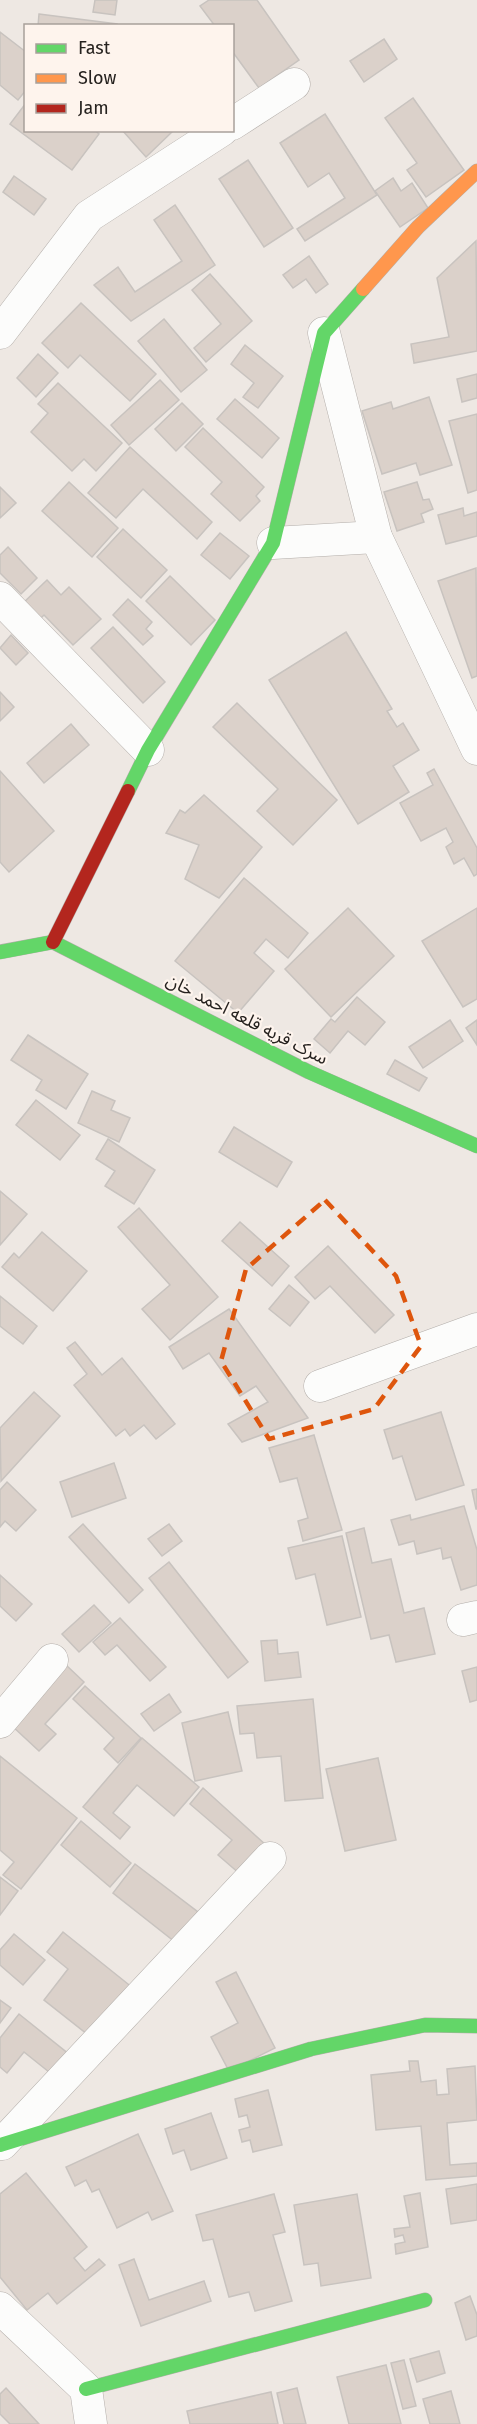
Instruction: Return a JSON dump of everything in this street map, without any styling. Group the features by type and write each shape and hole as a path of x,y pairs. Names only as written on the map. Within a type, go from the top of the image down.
{"street":[{"path":"234,123 294,84"},
{"path":"0,333 89,216 219,132"},
{"path":"0,952 53,942 148,750 273,543 324,333 418,227 477,171"},
{"path":"324,333 376,537 468,706 477,749"},
{"path":"273,543 376,537"},
{"path":"0,598 148,750"},
{"name":"سرک قریه قلعه احمد خان","path":"53,942 309,1072 477,1146"},
{"path":"320,1386 477,1329"},
{"path":"0,1722 52,1660"},
{"path":"1,2145 270,1858"},
{"path":"1,2145 311,2049 425,2025 477,2026"},
{"path":"86,2389 425,2300"},
{"path":"0,2308 86,2389 92,2424"}],"highlighted area":[{"path":"325,1200 396,1276 421,1346 374,1409 269,1439 221,1361 246,1269"}],"building":[{"path":"95,0 117,0 115,15 93,12"},
{"path":"209,0 257,0 299,60 259,88 234,54 234,24 214,24 200,6"},
{"path":"39,14 117,24 38,24"},
{"path":"0,32 24,50 24,92 18,100 0,85"},
{"path":"384,39 397,59 364,82 350,61"},
{"path":"413,98 464,170 426,197 407,170 417,163 385,118"},
{"path":"24,106 24,132 96,132 99,134 72,170 10,124"},
{"path":"325,114 377,195 305,241 297,229 345,198 329,173 308,187 280,143"},
{"path":"124,132 172,132 146,157"},
{"path":"248,160 293,228 264,247 219,179"},
{"path":"14,176 46,199 34,215 3,192"},
{"path":"393,178 401,191 412,183 428,208 400,227 375,191"},
{"path":"175,205 215,265 131,321 94,285 118,267 135,292 182,261 154,220"},
{"path":"476,241 477,351 414,363 411,344 449,337 437,278"},
{"path":"309,256 328,284 316,293 306,279 293,288 283,275"},
{"path":"210,274 252,321 206,362 194,348 221,324 192,290"},
{"path":"81,303 156,374 130,401 80,355 68,368 42,343"},
{"path":"164,319 207,370 181,392 138,341"},
{"path":"245,345 283,376 258,408 243,397 254,383 231,364"},
{"path":"38,354 58,373 36,397 17,378"},
{"path":"477,374 477,398 462,402 457,379"},
{"path":"160,380 179,400 129,445 111,425"},
{"path":"58,383 122,443 96,471 84,459 72,471 31,432 48,413 38,404"},
{"path":"429,397 452,465 420,475 416,463 382,474 362,411 391,402 393,409"},
{"path":"235,399 279,438 262,458 217,419"},
{"path":"182,403 203,424 176,451 155,429"},
{"path":"477,414 477,490 468,493 449,421"},
{"path":"203,428 264,487 256,496 260,501 240,521 211,494 222,482 185,447"},
{"path":"130,447 212,522 197,539 143,489 116,518 88,493"},
{"path":"69,482 118,528 92,557 42,511"},
{"path":"417,482 423,500 429,499 433,509 421,514 424,522 397,531 384,492"},
{"path":"0,487 16,503 0,518"},
{"path":"463,508 464,516 477,512 477,536 446,544 438,515"},
{"path":"123,529 167,570 141,598 97,557"},
{"path":"220,533 249,556 230,579 201,555"},
{"path":"8,547 37,578 21,594 0,573 0,555"},
{"path":"476,568 477,676 472,678 438,581"},
{"path":"170,576 215,620 191,645 146,601"},
{"path":"47,580 61,595 69,587 101,619 73,645 44,615 36,623 20,606"},
{"path":"128,599 152,622 146,629 153,636 143,645 113,615"},
{"path":"113,627 165,682 143,703 91,648"},
{"path":"346,632 392,709 387,711 397,727 403,723 419,750 393,766 409,792 358,824 269,680"},
{"path":"11,635 28,653 16,665 0,648"},
{"path":"0,692 14,707 0,721"},
{"path":"237,703 337,800 293,845 257,811 278,789 213,727"},
{"path":"71,724 89,745 44,783 27,763"},
{"path":"434,769 477,848 477,874 474,876 464,858 454,864 446,847 453,842 446,828 421,841 400,803 433,785 427,773"},
{"path":"0,771 54,831 9,872 0,862"},
{"path":"204,795 262,847 219,898 185,879 199,845 166,833 180,810 185,813"},
{"path":"244,878 308,933 288,958 266,939 254,953 274,971 238,1013 175,961"},
{"path":"348,908 394,956 331,1017 285,969"},
{"path":"477,908 477,999 463,1007 422,941"},
{"path":"357,997 385,1022 365,1045 348,1031 330,1053 314,1039 331,1019 335,1022"},
{"path":"450,1020 463,1041 423,1068 409,1047"},
{"path":"477,1020 477,1045 466,1028"},
{"path":"28,1035 88,1074 66,1109 36,1090 42,1080 11,1060"},
{"path":"395,1060 427,1078 419,1091 387,1074"},
{"path":"92,1091 115,1101 111,1110 130,1118 119,1142 78,1123"},
{"path":"36,1100 80,1135 60,1160 16,1125"},
{"path":"234,1127 292,1162 277,1187 219,1152"},
{"path":"108,1139 155,1170 134,1204 105,1186 115,1171 96,1159"},
{"path":"0,1191 27,1214 0,1245"},
{"path":"139,1208 218,1297 170,1340 142,1309 170,1285 118,1227"},
{"path":"240,1222 289,1266 272,1286 222,1241"},
{"path":"42,1232 87,1271 53,1311 2,1267 14,1253 19,1258"},
{"path":"328,1246 394,1315 375,1333 330,1286 315,1299 295,1277"},
{"path":"289,1285 309,1302 290,1326 269,1309"},
{"path":"0,1296 37,1326 23,1344 0,1326"},
{"path":"229,1309 308,1418 242,1442 228,1424 268,1402 256,1386 240,1396 209,1353 183,1369 169,1347"},
{"path":"75,1342 102,1375 122,1358 175,1424 156,1439 144,1425 130,1436 125,1429 116,1436 74,1385 87,1374 67,1348"},
{"path":"34,1392 60,1416 1,1481 0,1428"},
{"path":"441,1412 464,1485 416,1500 402,1456 393,1459 384,1430"},
{"path":"314,1435 342,1530 303,1541 298,1521 308,1518 297,1478 280,1482 269,1448"},
{"path":"114,1463 126,1498 72,1517 60,1482"},
{"path":"7,1482 36,1510 16,1531 5,1521 0,1527 0,1490"},
{"path":"477,1489 477,1509 476,1509 472,1490"},
{"path":"464,1506 477,1550 477,1585 461,1590 451,1557 443,1559 441,1548 417,1554 414,1541 399,1545 391,1520 410,1515 411,1520"},
{"path":"83,1524 143,1590 129,1603 69,1537"},
{"path":"169,1524 182,1541 162,1556 148,1539"},
{"path":"364,1528 372,1563 391,1559 404,1613 424,1608 435,1654 396,1662 389,1635 371,1639 346,1533"},
{"path":"342,1536 361,1617 327,1625 315,1574 296,1579 288,1548"},
{"path":"169,1562 248,1662 228,1678 149,1578"},
{"path":"0,1575 32,1604 16,1621 0,1606"},
{"path":"94,1605 111,1623 79,1652 62,1634"},
{"path":"120,1618 166,1667 150,1681 117,1645 105,1655 93,1642"},
{"path":"277,1640 278,1654 298,1652 301,1677 265,1681 261,1641"},
{"path":"66,1665 84,1682 45,1724 56,1734 39,1751 11,1725"},
{"path":"477,1667 477,1700 470,1702 462,1671"},
{"path":"85,1686 141,1738 118,1763 104,1749 114,1738 73,1699"},
{"path":"169,1694 181,1712 154,1731 141,1714"},
{"path":"313,1699 323,1798 285,1801 281,1756 257,1758 254,1733 240,1734 237,1706"},
{"path":"228,1712 242,1771 195,1781 182,1723"},
{"path":"142,1738 199,1787 174,1816 137,1785 113,1813 130,1827 120,1839 83,1807"},
{"path":"0,1756 77,1818 21,1889 3,1875 14,1862 0,1850"},
{"path":"378,1758 396,1840 345,1851 326,1769"},
{"path":"203,1788 266,1845 240,1874 218,1855 232,1840 190,1804"},
{"path":"81,1821 131,1863 110,1887 61,1845"},
{"path":"135,1864 198,1912 175,1942 113,1893"},
{"path":"0,1877 18,1891 0,1915"},
{"path":"63,1932 133,1988 92,2038 44,2000 68,1969 47,1952"},
{"path":"14,1934 45,1960 23,1985 0,1965 0,1950"},
{"path":"236,1972 275,2048 229,2071 211,2037 238,2023 216,1982"},
{"path":"0,2000 11,2008 0,2023"},
{"path":"19,2014 75,2059 59,2080 24,2052 7,2073 0,2067 0,2038"},
{"path":"409,2061 418,2061 421,2082 436,2080 437,2095 449,2094 447,2069 475,2066 477,2120 447,2123 450,2165 477,2163 477,2176 426,2180 421,2126 376,2130 371,2075 410,2071"},
{"path":"268,2090 282,2145 253,2152 250,2140 242,2142 239,2130 250,2127 247,2115 239,2117 235,2099"},
{"path":"211,2113 227,2158 191,2170 184,2150 173,2154 165,2129"},
{"path":"138,2134 173,2211 152,2220 148,2212 117,2228 99,2189 92,2192 86,2180 75,2186 66,2167"},
{"path":"26,2173 87,2247 74,2258 85,2271 99,2259 105,2265 57,2304 48,2293 27,2310 0,2277 0,2194"},
{"path":"477,2184 477,2220 451,2224 446,2189"},
{"path":"420,2193 428,2247 396,2254 395,2244 405,2242 403,2235 395,2237 394,2229 410,2227 404,2196"},
{"path":"274,2194 285,2232 273,2235 292,2301 255,2311 249,2292 229,2297 213,2239 203,2241 196,2215"},
{"path":"357,2194 371,2278 321,2286 318,2263 304,2265 294,2205"},
{"path":"134,2259 149,2300 204,2281 211,2301 141,2326 119,2265"},
{"path":"470,2296 477,2315 477,2336 466,2340 455,2303"},
{"path":"439,2351 445,2373 417,2382 410,2359"},
{"path":"404,2360 416,2406 403,2409 391,2363"},
{"path":"386,2365 401,2424 349,2424 337,2377"},
{"path":"6,2388 39,2424 10,2424 0,2414 0,2394"},
{"path":"297,2388 306,2424 284,2424 277,2393"},
{"path":"451,2391 460,2424 430,2424 423,2399"},
{"path":"271,2392 278,2424 190,2424 187,2411"}],"traffic: fast":[{"path":"128,791 148,750 273,543 324,333 363,289"},
{"path":"0,952 53,942 309,1072 477,1146"},
{"path":"0,2145 311,2049 425,2025 477,2026"},
{"path":"86,2389 425,2300"}],"traffic: slow":[{"path":"363,289 418,227 477,171"}],"traffic: jam":[{"path":"53,942 128,791"}]}
